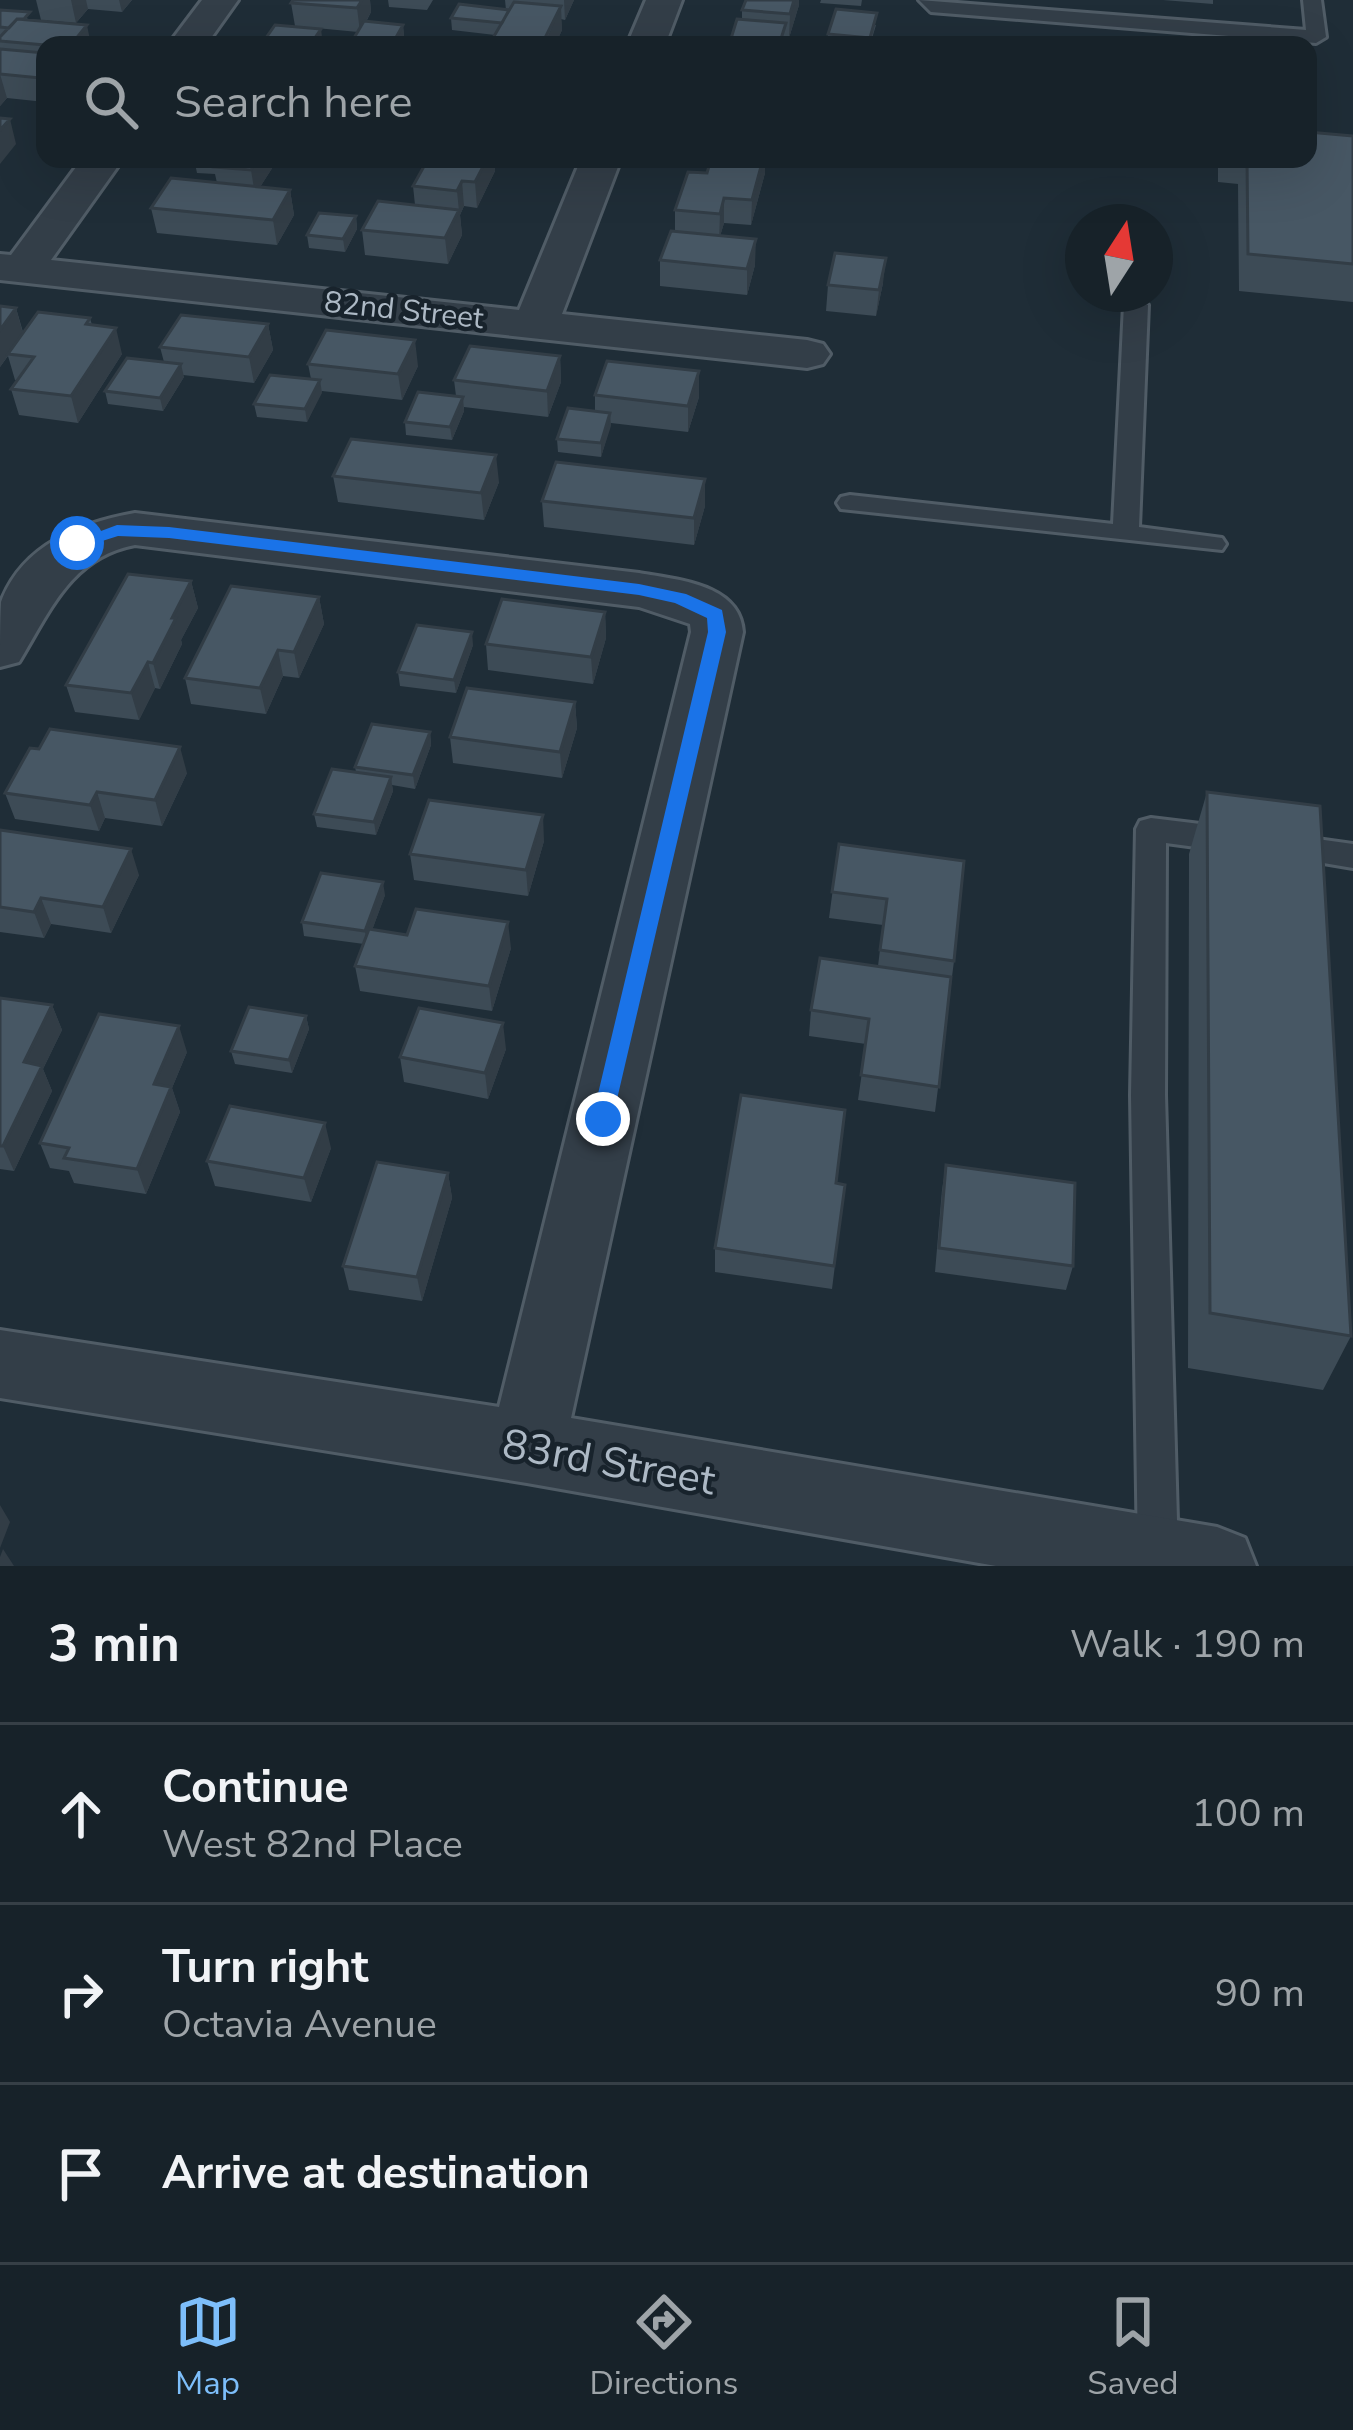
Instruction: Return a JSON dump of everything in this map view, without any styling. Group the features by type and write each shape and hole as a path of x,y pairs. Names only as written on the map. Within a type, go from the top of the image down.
{"street":[{"path":"194,36 220,0"},
{"path":"650,36 664,0"},
{"path":"11,268 96,168"},
{"path":"536,323 597,168"},
{"name":"82nd Street","path":"11,268 807,354"},
{"path":"0,649 47,571 77,543 117,531 169,532 639,590 680,598 716,615 717,632 527,1447"},
{"name":"83rd Street","path":"0,1364 527,1447 1187,1561"}],"lane":[{"path":"928,0 932,6 1304,36"},
{"path":"1312,0 1316,36"},
{"path":"1126,534 1136,312"},
{"path":"850,503 1213,544"},
{"path":"1187,1561 1148,1095 1151,829 1353,856"}],"building":[{"path":"362,0 357,8 291,3"},
{"path":"746,0 794,0 790,14 742,10"},
{"path":"514,2 561,6 546,36 494,36"},
{"path":"459,4 509,10 502,23 451,18"},
{"path":"836,9 877,13 871,36 828,34"},
{"path":"0,10 30,12 9,28 0,27"},
{"path":"17,19 87,25 78,36 36,36 36,44 0,41"},
{"path":"737,19 786,23 782,36 732,36"},
{"path":"364,21 403,25 397,36 355,36"},
{"path":"275,25 321,29 316,36 267,36"},
{"path":"0,49 36,52 36,78 0,74"},
{"path":"1317,133 1353,136 1353,264 1248,254 1247,168 1317,168"},
{"path":"423,168 482,168 475,182 462,181 457,191 413,186"},
{"path":"708,168 761,168 752,200 724,198 720,214 675,210 688,172 707,173"},
{"path":"171,178 290,190 273,220 151,208"},
{"path":"378,201 459,210 445,238 362,230"},
{"path":"319,213 356,216 343,239 307,235"},
{"path":"671,231 756,239 747,269 660,260"},
{"path":"835,253 886,258 879,290 828,285"},
{"path":"0,306 16,308 0,330"},
{"path":"38,312 90,318 86,324 116,328 71,396 11,389 34,357 8,354"},
{"path":"181,315 268,324 249,357 160,347"},
{"path":"326,330 415,340 398,374 308,364"},
{"path":"470,346 560,356 547,391 454,380"},
{"path":"127,358 181,364 160,398 105,391"},
{"path":"607,361 699,371 688,406 595,395"},
{"path":"270,375 320,380 305,409 254,404"},
{"path":"418,392 463,397 450,427 405,422"},
{"path":"568,408 610,413 601,443 557,439"},
{"path":"351,439 496,455 481,493 333,476"},
{"path":"556,462 705,479 694,518 542,501"},
{"path":"128,574 191,581 153,663 148,662 131,693 66,685"},
{"path":"231,586 319,597 294,652 278,650 260,688 185,678"},
{"path":"502,599 605,612 591,657 486,644"},
{"path":"417,625 472,632 454,680 398,672"},
{"path":"467,688 575,702 560,752 450,737"},
{"path":"372,724 430,732 413,775 355,767"},
{"path":"50,729 180,747 155,800 97,792 90,805 5,793 30,748 39,749"},
{"path":"332,769 391,777 374,822 314,814"},
{"path":"1207,792 1320,806 1351,1336 1210,1313"},
{"path":"429,800 543,815 526,870 410,854"},
{"path":"0,830 131,849 103,907 41,898 34,912 0,907"},
{"path":"839,844 964,861 954,961 880,950 887,899 832,892"},
{"path":"321,873 383,882 365,931 302,922"},
{"path":"416,909 508,922 489,986 355,966 369,929 407,935"},
{"path":"820,958 951,977 939,1087 861,1075 869,1019 811,1010"},
{"path":"0,998 52,1005 24,1062 42,1066 3,1146 0,1146"},
{"path":"249,1007 306,1016 289,1060 231,1051"},
{"path":"419,1008 503,1023 485,1073 400,1057"},
{"path":"99,1014 179,1026 154,1084 171,1087 137,1169 64,1158 69,1148 40,1143"},
{"path":"741,1095 845,1110 836,1183 845,1185 834,1266 715,1248"},
{"path":"230,1106 325,1123 304,1178 207,1161"},
{"path":"377,1162 448,1173 417,1277 343,1266"},
{"path":"946,1165 1075,1183 1073,1266 939,1248"}],"route":[{"path":"77,543 100,533 169,532 639,590 680,598 716,615 717,632 603,1119"}]}
